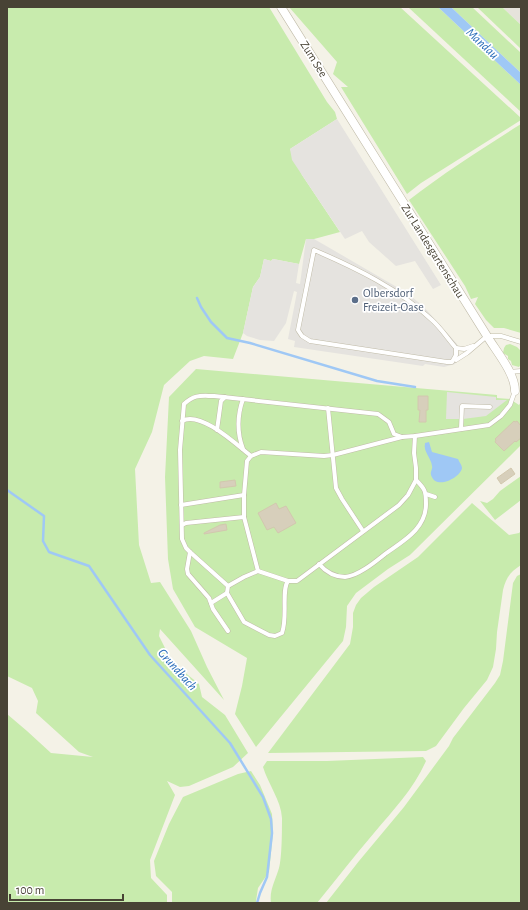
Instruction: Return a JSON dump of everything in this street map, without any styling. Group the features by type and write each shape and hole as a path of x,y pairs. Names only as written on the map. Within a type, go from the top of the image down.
{"street":[{"name":"Zum See","path":"281,7 346,112"},
{"name":"Zur Landesgartenschau","path":"346,112 488,336 515,384 515,391"}],"lane":[{"path":"456,348 455,358 452,362 447,362 310,341 302,336 298,330 314,250 352,267 408,299 433,321 456,348 477,345"},
{"path":"456,360 488,336 501,336 521,342"},
{"path":"509,372 521,371"},
{"path":"258,571 244,517 247,461 251,456 260,452 324,456 333,455 402,437 488,425 501,416 510,405 515,391"},
{"path":"228,586 186,548 182,539 180,450 184,404 195,396 243,399 378,414 389,422 394,434 402,437"},
{"path":"217,430 221,401 225,398"},
{"path":"243,399 239,410 238,426 240,441 244,450"},
{"path":"461,429 462,406 490,407"},
{"path":"328,408 336,488 363,531"},
{"path":"182,421 186,419 198,420 217,430 251,456"},
{"path":"288,581 284,585 284,628 282,633 275,636 269,635 244,622 227,593 228,586 244,576 258,571 288,581 297,581 399,505 408,495 416,480 414,453 415,436"},
{"path":"319,564 331,574 344,577 352,576 376,562 410,536 423,521 426,510 426,494 424,489 416,480"},
{"path":"426,494 435,497"},
{"path":"181,504 244,495"},
{"path":"182,526 186,523 244,517"},
{"path":"190,552 187,569 188,574 209,598 217,616 228,631"},
{"path":"211,603 227,593"}],"shaded area":[{"path":"502,7 521,7 521,25 519,23"},
{"path":"337,119 441,285 433,289 415,261 396,266 369,242 362,231 345,239 292,160 290,149"},
{"name":"Olbersdorf Freizeit-Oase","path":"306,239 314,239 328,247 407,293 423,306 457,344 459,355 455,364 444,367 425,364 423,366 294,347 295,341 288,339 297,292 294,291 286,323 274,341 260,340 247,336 243,333 253,287 260,277 264,259 271,261 273,259 299,264 296,283 300,284"},
{"path":"447,392 496,397 496,400 507,400 486,416 463,419 446,419"}],"green space":[{"path":"7,7 269,7 327,102 335,112 337,119 290,149 302,175 340,232 314,239 306,239 299,264 273,259 271,261 264,259 260,277 253,287 243,333 233,359 204,356 190,361 164,385 152,432 135,469 139,545 151,583 160,582 191,631 224,700 160,629 159,636 172,662 199,684 202,697 225,715 248,753 233,767 189,786 180,787 167,781 175,795 150,860 151,878 167,895 167,903 7,903 7,714 51,753 93,757 79,752 36,713 38,701 32,688 7,676"},
{"path":"289,7 400,7 521,118 521,120 421,183 407,194 341,87 348,87 333,74 337,62"},
{"path":"408,7 438,7 521,85 521,112"},
{"path":"451,7 472,7 521,53 521,73"},
{"path":"477,7 502,7 521,25 521,49"},
{"path":"521,124 521,333 504,328 494,328 486,320 475,304 478,297 471,299 465,286 409,200 478,151"},
{"path":"510,344 517,347 521,351 521,364 519,367 512,365 511,361 508,359 508,356 503,353 506,345"},
{"path":"196,369 497,395 497,398 510,399 519,405 521,402 521,445 410,555 388,569 356,593 347,606 346,627 343,641 256,747 235,714 247,658 195,627 173,589 168,559 165,477 169,397"},
{"path":"521,476 521,500 495,520 480,501 487,503 500,491"},
{"path":"472,503 509,535 519,533 521,531 521,565 511,573 504,586 493,667 487,680 436,746 426,751 268,753 350,644 353,627 353,613 361,598 374,587 418,557"},
{"path":"521,574 521,903 326,903 404,807 500,675 513,583 517,576"},
{"path":"423,757 426,761 409,790 317,903 271,903 272,889 280,863 282,818 277,798 263,767 267,761 327,761"},
{"path":"251,771 260,785 272,814 273,833 269,872 258,888 256,903 172,903 172,892 156,876 154,861 169,824 183,797 238,774"}],"water":[{"name":"Mandau","path":"438,7 451,7 521,73 521,85"},
{"path":"429,442 432,452 458,459 462,466 461,472 448,481 438,482 434,480 431,475 432,467 425,446 425,443"}],"building":[{"path":"418,396 428,396 426,422 419,422 420,410 418,410"},
{"path":"514,421 517,421 521,426 521,438 516,442 515,441 504,451 495,442 495,439"},
{"path":"511,468 515,474 501,484 497,478"},
{"path":"235,480 236,486 220,488 220,482"},
{"path":"276,503 279,509 286,506 296,523 278,533 274,527 267,530 258,513"},
{"path":"226,524 227,530 204,534 220,525"}],"waterway":[{"path":"197,298 211,322 227,338 250,343 377,381 415,387"},
{"name":"Grundbach","path":"7,490 44,516 43,541 49,552 89,566 150,655 230,743 263,797 271,819 272,833 267,877 257,903"}],"place":[{"name":"Olbersdorf Freizeit-Oase","path":"355,300"}]}
